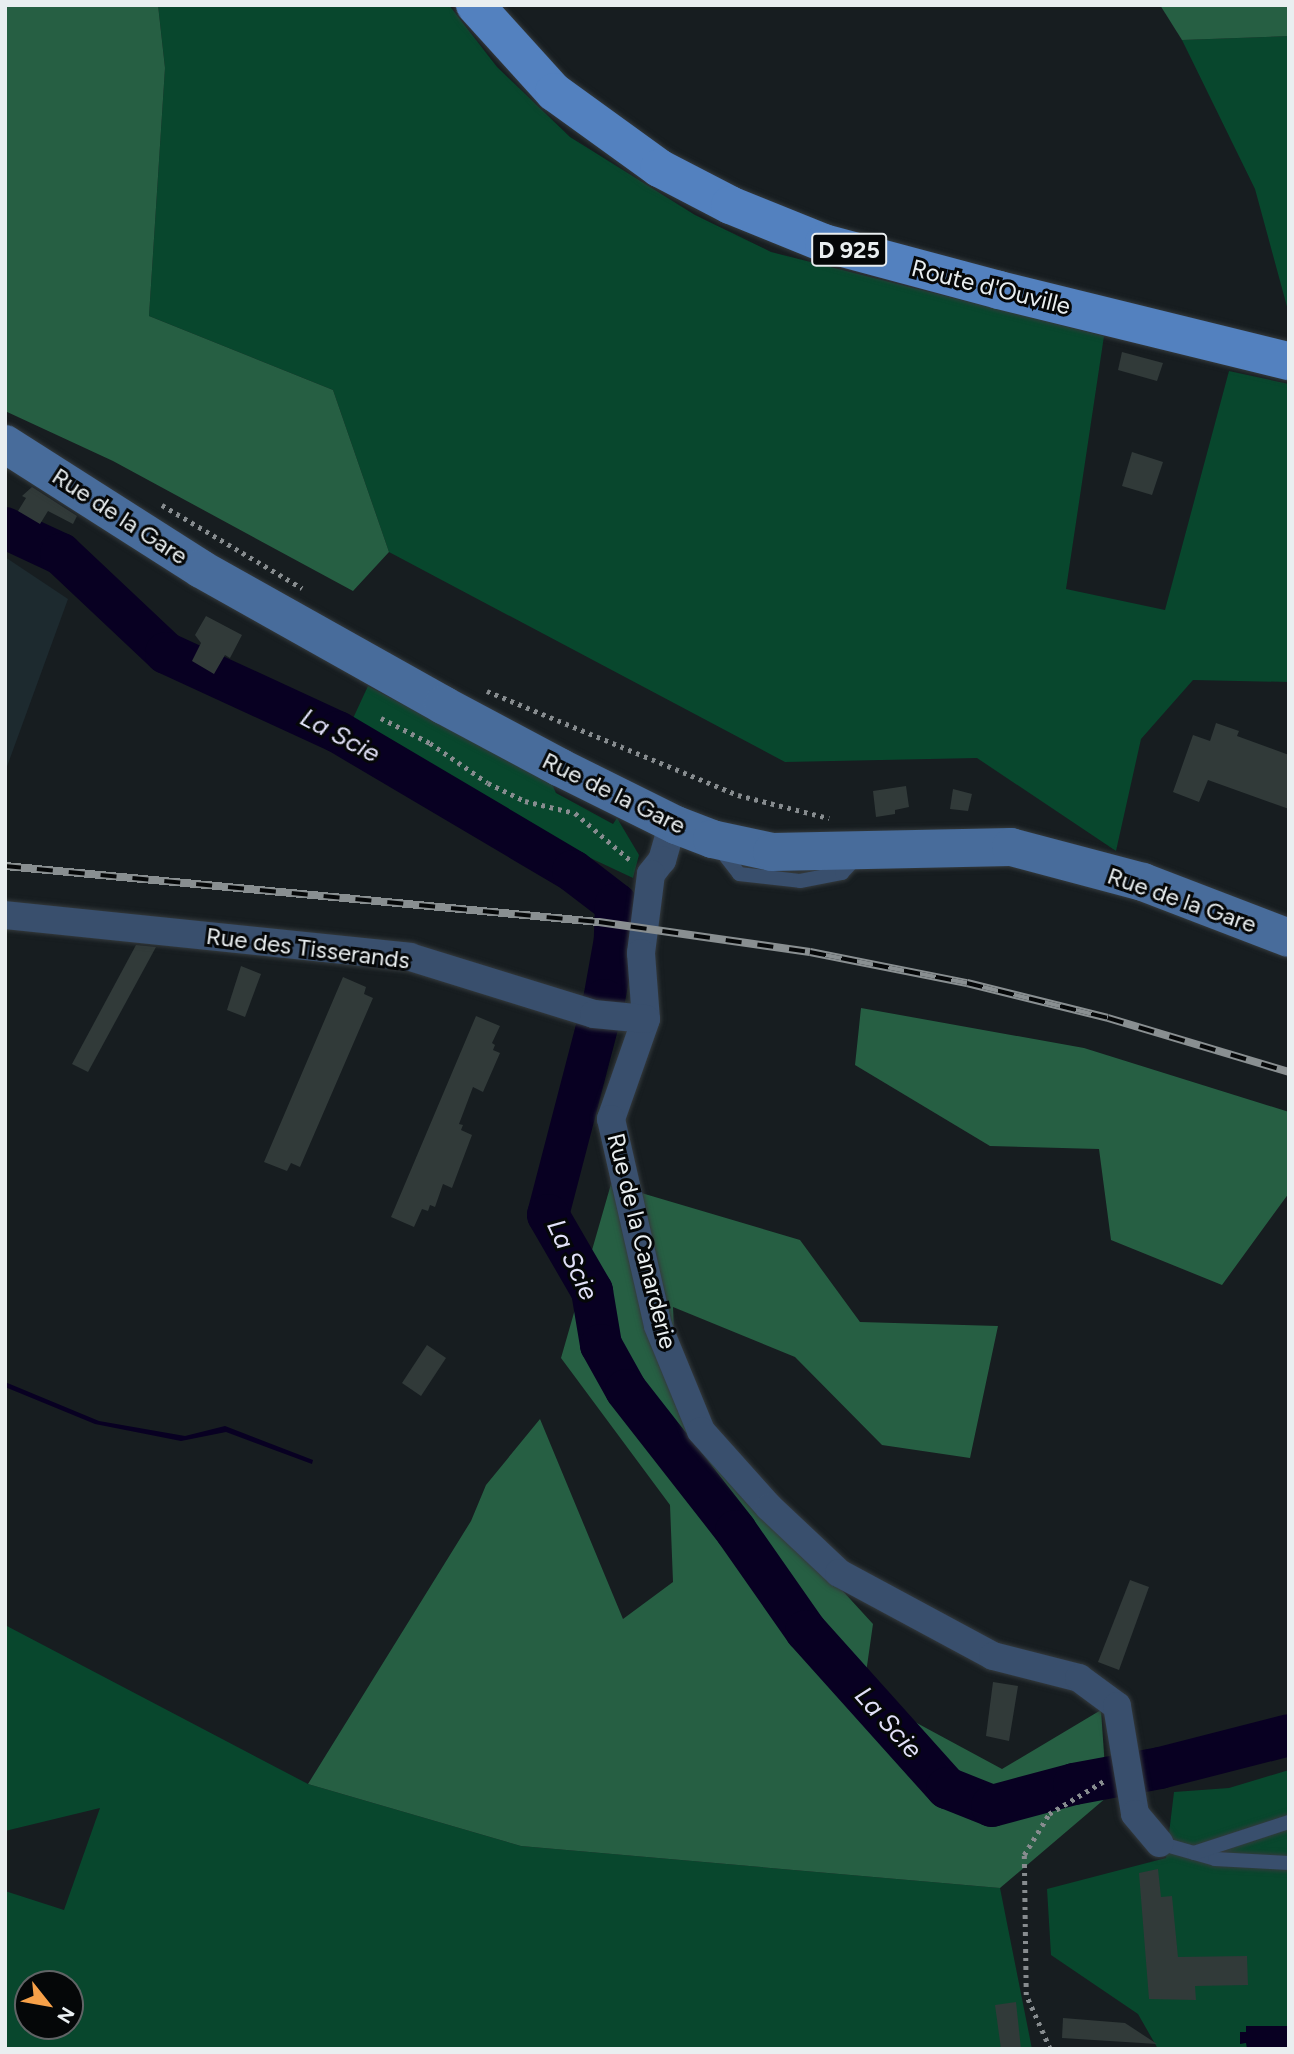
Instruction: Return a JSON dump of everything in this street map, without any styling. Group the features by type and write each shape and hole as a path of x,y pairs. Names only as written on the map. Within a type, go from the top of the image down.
{"main road":[{"name":"Route d'Ouville","path":"475,5 554,92 659,169 730,205 824,243 1012,293 1289,361"}],"street":[{"name":"Rue de la Gare","path":"5,444 201,569 454,711 676,825 712,839 772,852 1011,847 1143,882 1289,938"},
{"name":"Rue de la Canarderie","path":"676,825 669,836 662,860 651,874 641,953 639,1019 611,1119 658,1326 701,1431 769,1507 839,1573 993,1656 1079,1678 1116,1706 1135,1814 1159,1843"},
{"name":"Rue des Tisserands","path":"5,915 410,957 594,1014 639,1019"}],"lane":[{"path":"1194,1853 1289,1822"},
{"path":"1159,1843 1215,1859 1289,1863"}],"path":[{"path":"159,503 313,594"},
{"path":"481,688 738,795 853,823 865,849"},
{"path":"382,718 430,743 488,783 525,801 575,813 633,863 651,874"},
{"path":"1050,2049 1026,1995 1024,1855 1049,1814 1126,1767"}],"shaded area":[{"path":"5,557 68,599 5,772"},
{"path":"5,1382 99,1421 185,1436 225,1426 313,1460 312,1464 226,1432 181,1441 95,1424 5,1387"},
{"path":"1246,2026 1289,2026 1289,2049 1247,2049 1246,2043 1240,2044 1240,2032 1246,2032"}],"green space":[{"path":"5,5 158,5 165,68 149,316 333,390 389,552 353,591 113,461 5,411"},
{"path":"158,5 449,5 497,67 570,137 695,215 771,252 1104,336 1066,589 1165,610 1229,371 1289,384 1289,682 1193,680 1141,739 1116,851 977,758 785,762 389,552 333,390 149,316 165,68"},
{"path":"1160,5 1289,5 1289,36 1182,40"},
{"path":"1289,36 1289,314 1255,189 1182,40"},
{"path":"368,686 551,782 556,793 613,824 617,818 639,855 633,878 452,793 349,727"},
{"path":"861,1008 1084,1048 1289,1112 1289,1193 1222,1285 1111,1240 1099,1149 990,1146 855,1065"},
{"path":"611,1184 800,1240 860,1322 998,1326 970,1458 882,1445 795,1357 673,1307 677,1410 873,1624 863,1694 1002,1769 1101,1710 1107,1797 1000,1888 521,1846 308,1784 471,1521 486,1485 540,1419 623,1619 673,1582 670,1505 561,1358"},
{"path":"5,1625 308,1784 521,1846 1000,1888 1032,2049 5,2049 5,1891 64,1910 100,1808 5,1831"},
{"path":"1289,1770 1289,2049 1158,2049 1138,2014 1051,1955 1047,1889 1166,1858 1174,1792 1229,1788"}],"building":[{"path":"1122,352 1163,363 1157,381 1118,370"},
{"path":"1132,452 1163,462 1152,495 1122,486"},
{"path":"32,487 77,516 73,524 48,511 40,524 18,511 26,498 22,496"},
{"path":"206,616 242,635 230,658 225,655 214,674 192,661 201,643 195,635"},
{"path":"1216,723 1239,731 1237,736 1289,755 1289,809 1208,780 1199,802 1173,792 1193,735 1210,741"},
{"path":"906,786 909,807 895,810 895,814 876,817 873,791"},
{"path":"953,789 972,794 968,811 950,809"},
{"path":"136,945 156,947 88,1072 72,1064"},
{"path":"241,966 261,974 245,1017 227,1010"},
{"path":"343,977 366,987 364,994 373,998 300,1167 291,1163 287,1171 264,1162"},
{"path":"476,1016 500,1026 492,1043 495,1045 493,1050 500,1053 483,1092 473,1087 459,1124 463,1125 461,1130 472,1135 452,1188 443,1184 435,1207 430,1205 428,1211 422,1209 414,1227 391,1217"},
{"path":"427,1345 446,1358 421,1396 402,1383"},
{"path":"1130,1580 1149,1587 1119,1670 1098,1662"},
{"path":"993,1682 1018,1686 1009,1741 986,1736"},
{"path":"1158,1869 1161,1897 1172,1896 1178,1957 1247,1956 1248,1985 1195,1986 1196,2000 1149,1999 1139,1873"},
{"path":"1016,2002 1021,2049 1001,2049 995,2005"},
{"path":"1063,2018 1125,2023 1157,2044 1062,2038"}],"waterway":[{"name":"La Scie","path":"5,528 61,554 166,653 338,732 573,871 616,904 615,939 604,1000 548,1215 592,1291 601,1345 626,1390 736,1531 806,1631 947,1788 992,1806 1074,1784 1160,1768 1289,1735"}],"railway":[{"path":"5,866 599,922 810,952 967,983 1108,1018 1289,1072"}]}
